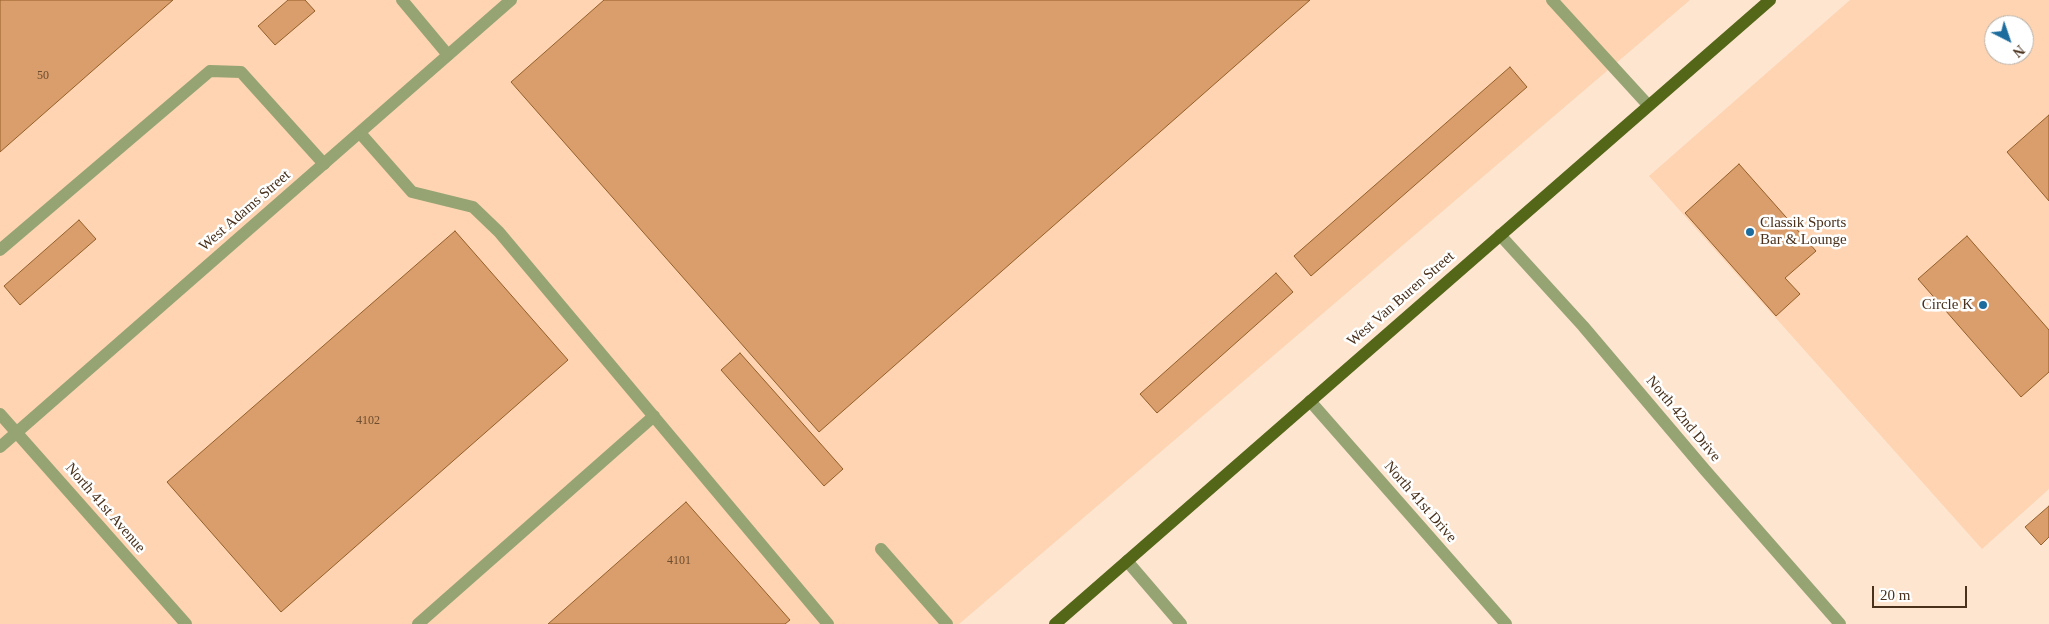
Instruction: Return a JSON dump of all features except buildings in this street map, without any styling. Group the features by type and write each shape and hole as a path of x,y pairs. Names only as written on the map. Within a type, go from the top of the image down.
{"main road":[{"name":"West Van Buren Street","path":"1060,622 1127,561 1770,0"}],"street":[{"path":"402,0 448,55"},
{"name":"West Adams Street","path":"0,448 511,0"},
{"path":"1552,0 1648,106"},
{"path":"0,250 210,71 241,72 324,164"},
{"path":"360,133 412,192 473,207 499,232 828,624"},
{"name":"North 42nd Drive","path":"1500,235 1583,326 1704,470 1840,624"},
{"name":"North 41st Drive","path":"1310,401 1506,624"},
{"name":"North 41st Avenue","path":"0,414 186,624"},
{"path":"418,624 654,416"},
{"path":"881,549 947,624"},
{"path":"1127,561 1181,624"}],"shaded area":[{"path":"0,0 1690,0 959,624 0,624"},
{"path":"1850,0 2049,0 2049,489 1982,549 1649,176"}],"place":[{"name":"Classik Sports Bar & Lounge","path":"1750,232"},
{"name":"Circle K","path":"1983,305"}]}
